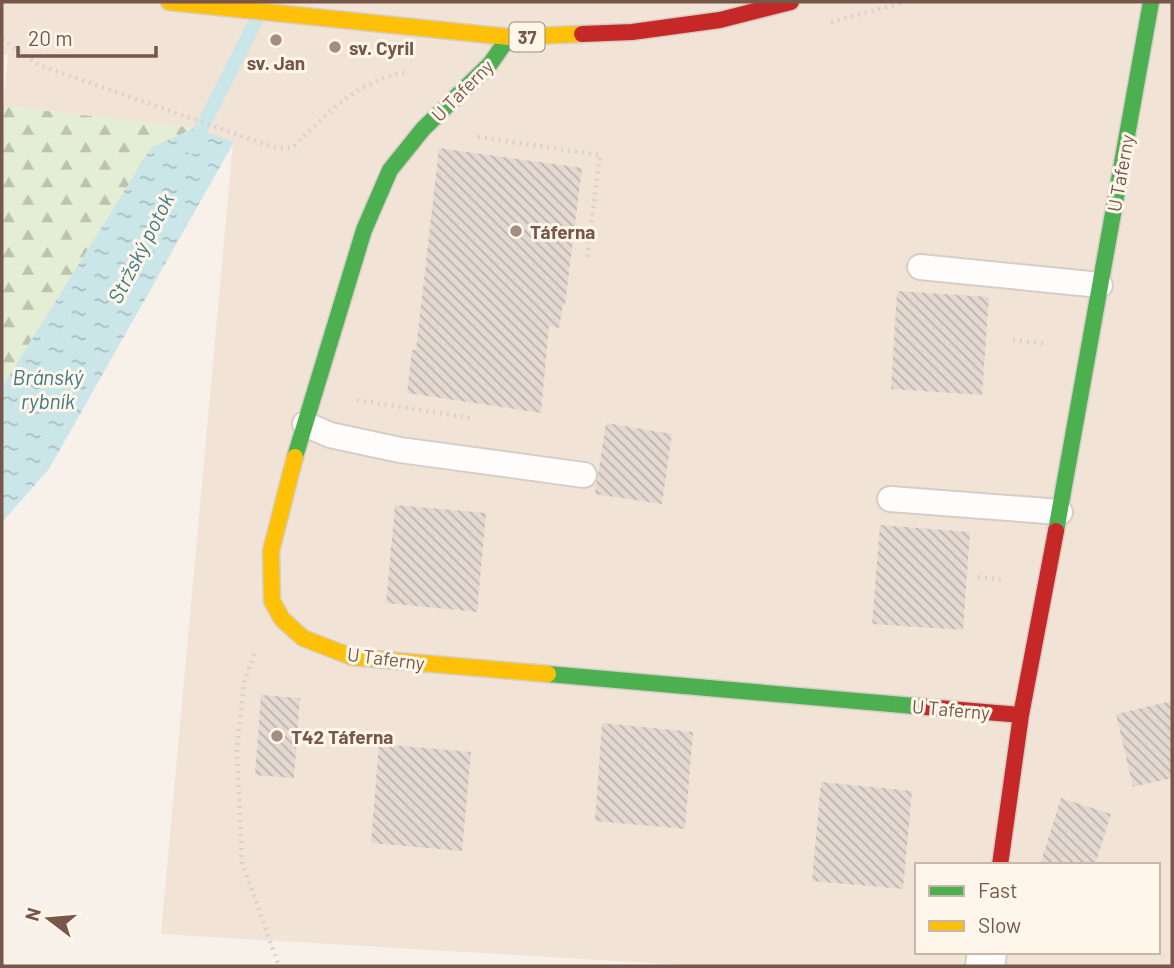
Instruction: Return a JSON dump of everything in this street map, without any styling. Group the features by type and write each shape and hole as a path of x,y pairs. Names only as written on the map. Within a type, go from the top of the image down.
{"street":[{"name":"37","path":"169,2 509,37 632,32 720,20 791,2"},
{"name":"U Taferny","path":"1000,863 1021,715 1060,512 1150,2"},
{"name":"U Taferny","path":"509,37 490,64 423,129 390,170 363,230 305,424 271,551 272,601 282,619 303,638 352,657 1021,715"}],"lane":[{"path":"920,267 1100,285"},
{"path":"305,424 330,435 400,450 584,475"},
{"path":"890,499 1060,512"}],"path":[{"path":"2,39 39,65 273,146 292,148 339,103 365,84 411,72"},
{"path":"423,129 600,155 587,257"},
{"path":"1013,340 1051,345"},
{"path":"330,435 342,398 470,418"},
{"path":"272,601 244,683 237,750 242,862 279,966"}],"shaded area":[{"path":"2,2 1172,2 1172,966 700,966 161,934 233,143 194,128 3,106 8,55 2,54"}],"green space":[{"path":"3,106 194,128 151,149 2,387"}],"water":[{"name":"Bránský rybník","path":"194,128 234,142 49,469 2,522 2,387 151,148"}],"building":[{"path":"439,148 582,168 565,305 559,328 549,326 541,413 407,393 412,350 416,350"},
{"path":"897,291 989,297 982,395 891,389"},
{"path":"606,423 672,434 662,504 595,494"},
{"path":"395,505 486,513 477,612 386,603"},
{"path":"880,525 970,532 963,630 872,624"},
{"name":"T42 Táferna","path":"261,695 300,698 294,778 255,775"},
{"path":"1172,701 1172,778 1133,787 1116,714"},
{"path":"602,723 693,732 685,829 595,821"},
{"path":"379,744 471,752 462,851 371,843"},
{"path":"821,782 912,791 903,889 812,881"},
{"path":"1061,798 1111,814 1096,863 1041,863"}],"waterway":[{"name":"Stržský potok","path":"192,147 259,15"}],"traffic: fast":[{"path":"1056,531 1151,2"},
{"path":"295,457 364,230 390,170 423,129 490,64 509,37"},
{"path":"548,674 926,707"}],"traffic: slow":[{"path":"169,2 509,37 582,34"},
{"path":"295,457 271,551 272,601 282,619 303,638 352,657 548,674"}],"traffic: jam":[{"path":"582,34 632,32 720,20 791,2"},
{"path":"1000,863 1021,715 1056,531"},
{"path":"926,707 1021,715"}],"place":[{"name":"sv. Jan","path":"276,40"},
{"name":"sv. Cyril","path":"335,47"},
{"name":"Táferna","path":"516,231"},
{"name":"T42 Táferna","path":"277,736"}]}
